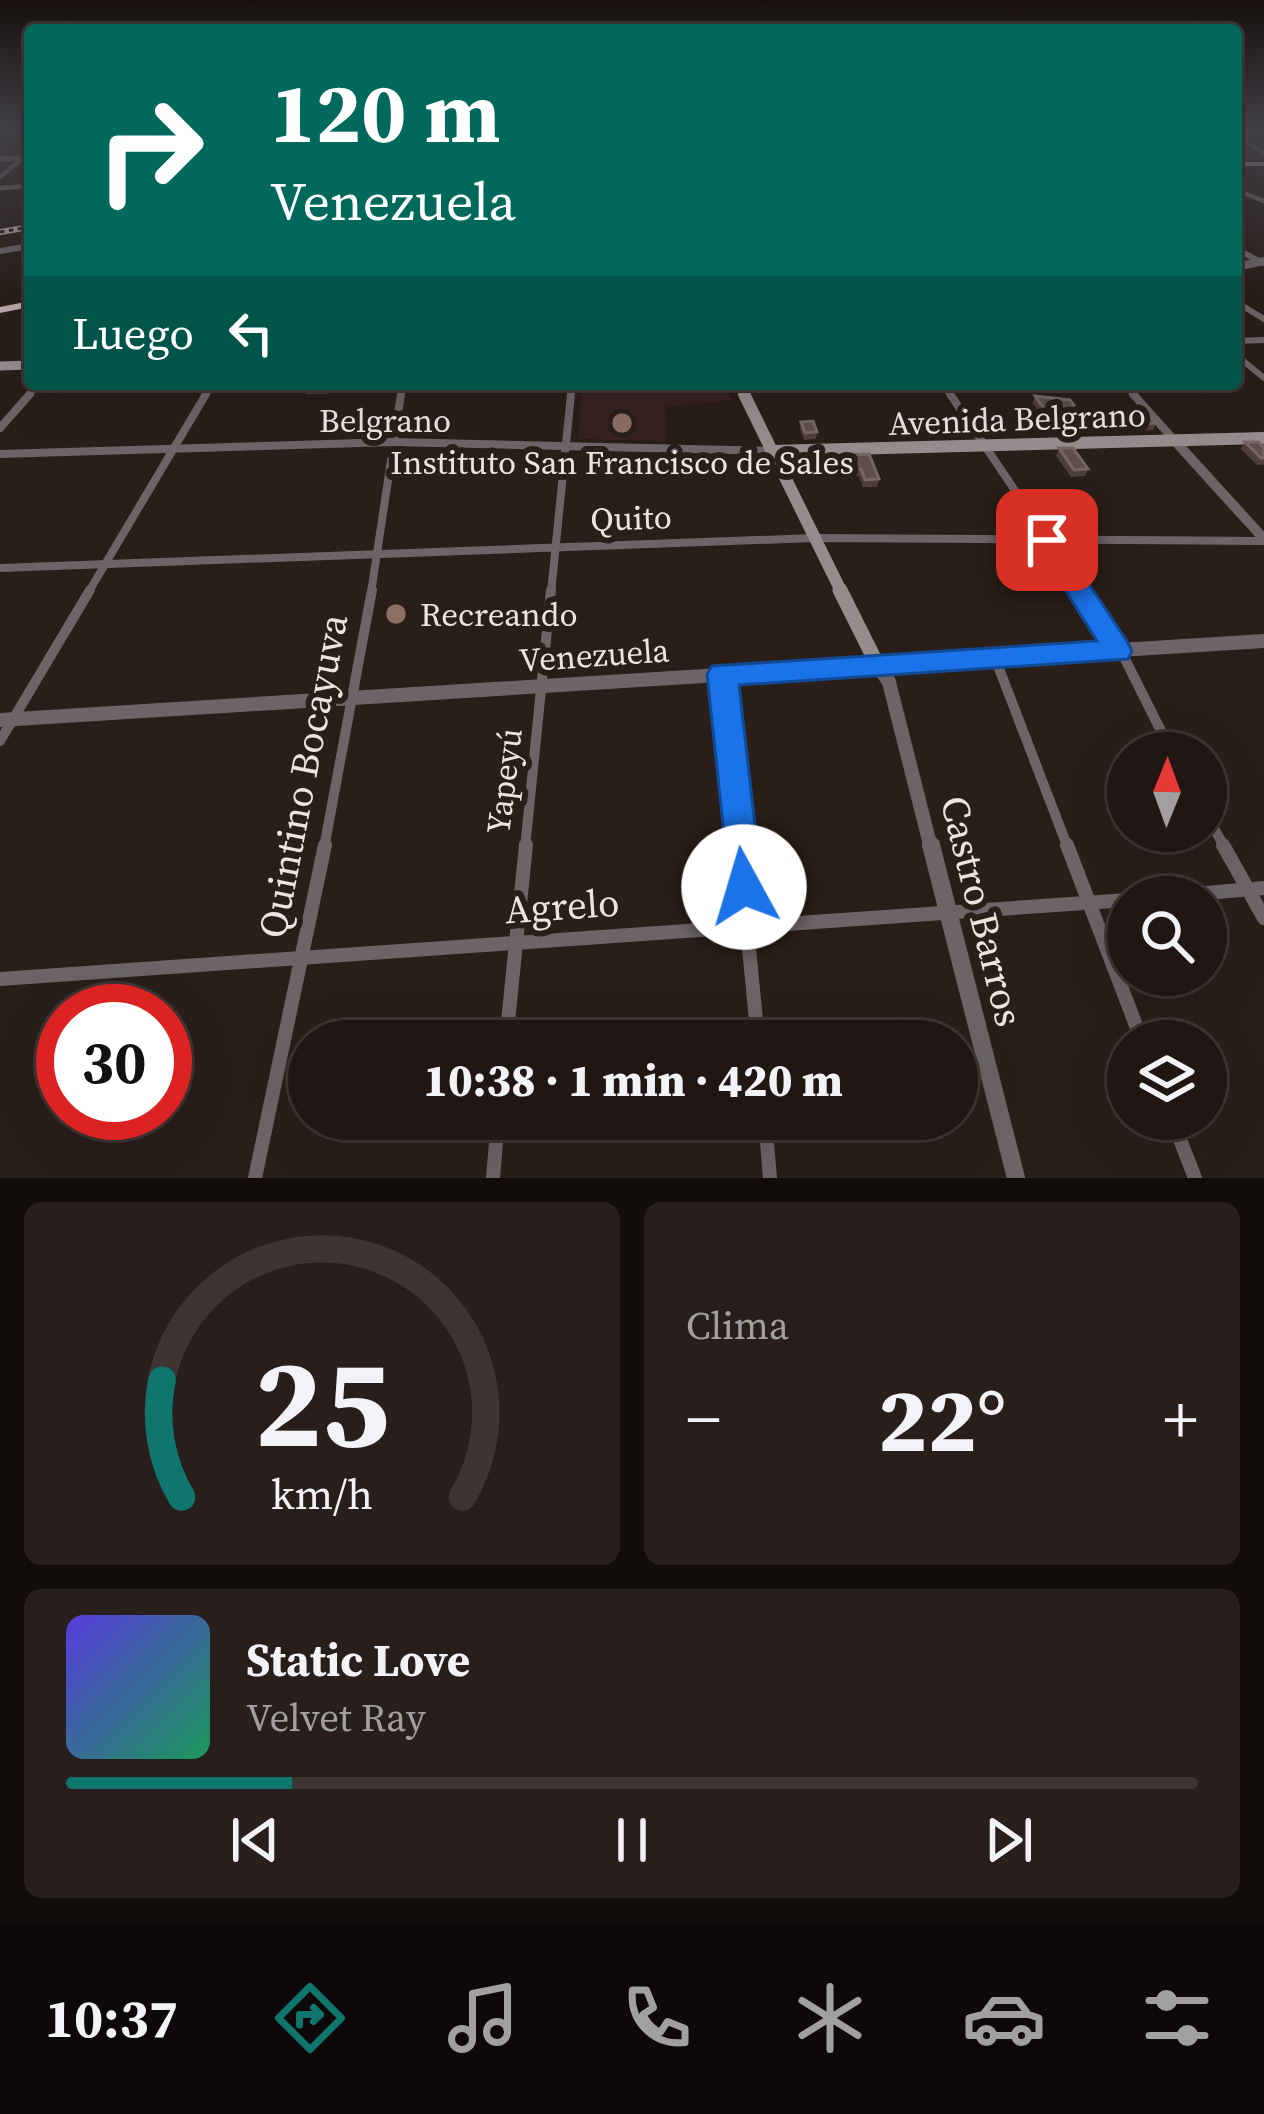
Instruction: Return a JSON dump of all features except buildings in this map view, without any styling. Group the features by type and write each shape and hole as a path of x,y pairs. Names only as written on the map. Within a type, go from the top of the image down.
{"main road":[{"path":"742,390 877,664"},
{"path":"757,423 777,443 807,452"},
{"name":"Avenida Belgrano","path":"771,451 1264,438"},
{"path":"787,483 788,459 826,452"}],"street":[{"path":"0,428 34,390"},
{"path":"0,741 6,719 106,565 209,390"},
{"name":"Quintino Bocayuva","path":"255,1178 356,697 401,390"},
{"name":"Yapeyú","path":"508,1020 572,390"},
{"path":"947,390 1118,651 1161,732"},
{"path":"1129,390 1264,540"},
{"name":"Belgrano","path":"0,454 393,442 771,451"},
{"name":"Quito","path":"0,568 814,538 1264,540"},
{"name":"Venezuela","path":"6,719 1264,641"},
{"path":"995,658 1134,1020"},
{"name":"Castro Barros","path":"877,664 889,682 1016,1178"},
{"path":"722,674 756,1020"},
{"path":"1227,852 1264,918"},
{"path":"1227,891 1264,888"},
{"name":"Agrelo","path":"0,979 1107,902"},
{"path":"493,1178 496,1140"},
{"path":"766,1140 770,1178"},
{"path":"1180,1140 1195,1178"}],"shaded area":[{"name":"Instituto San Francisco de Sales","path":"582,390 727,390 731,400 665,407 666,441 578,439"}],"railway":[{"path":"0,232 24,228"}],"place":[{"name":"Instituto San Francisco de Sales","path":"622,423"},
{"name":"Recreando","path":"396,614"}],"route":[{"path":"744,887 722,674 1118,651 1095,608 1047,540"}]}
